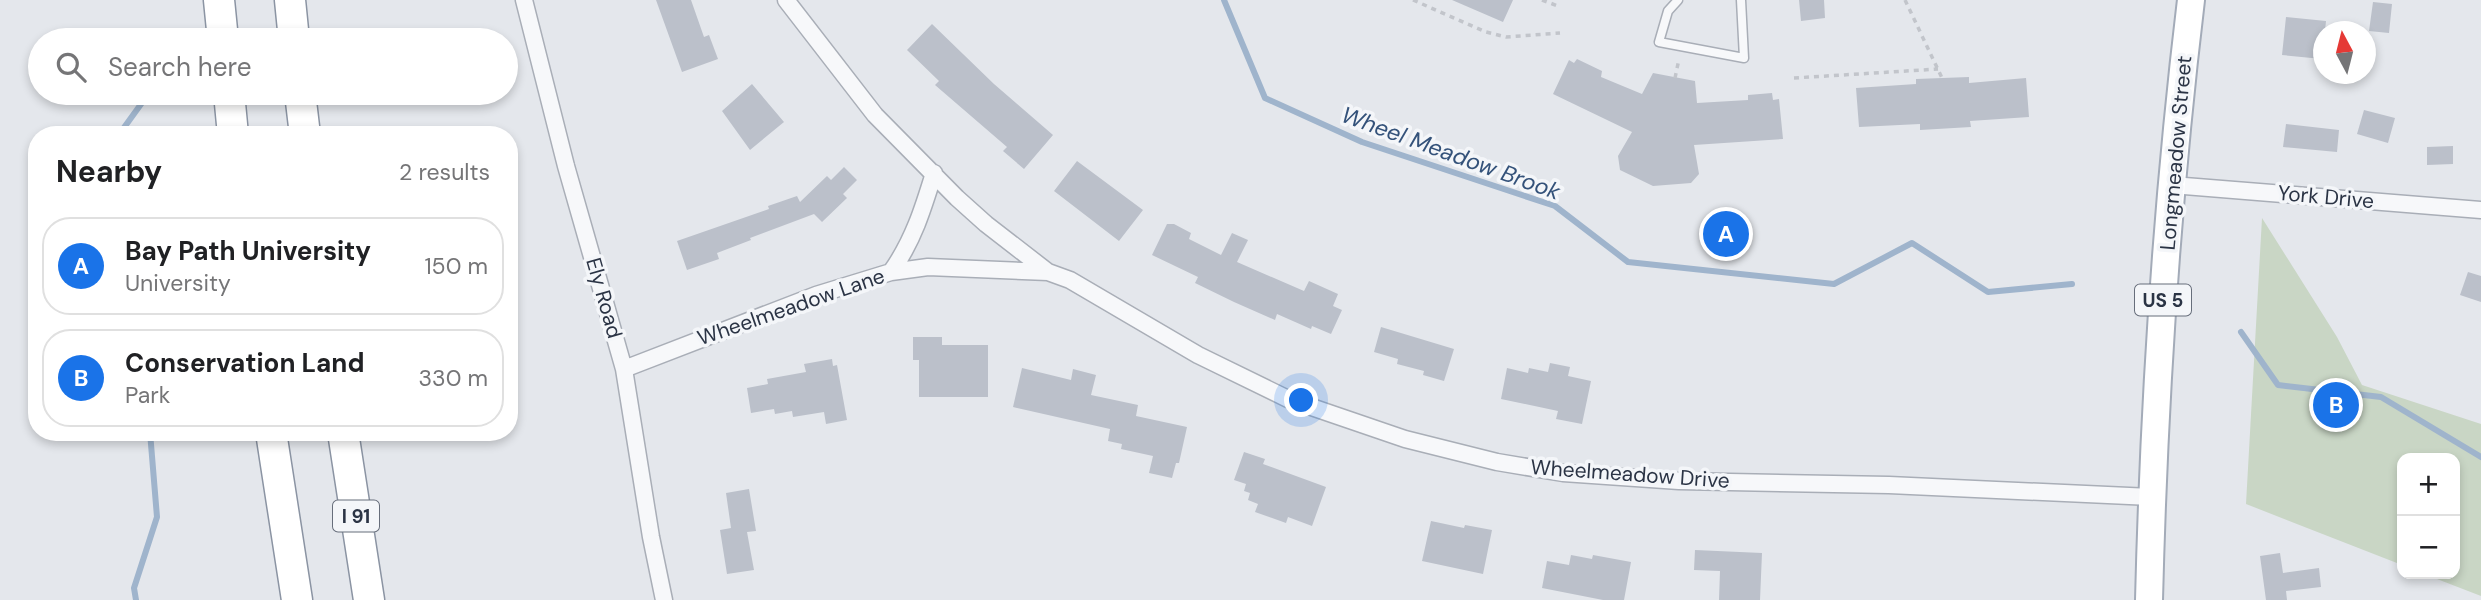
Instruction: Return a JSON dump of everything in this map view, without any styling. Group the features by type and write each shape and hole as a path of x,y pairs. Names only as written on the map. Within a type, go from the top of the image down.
{"highway":[{"path":"219,0 222,28"},
{"path":"290,0 293,28"},
{"path":"230,105 232,126"},
{"path":"301,105 304,126"},
{"path":"272,441 297,600"},
{"name":"I 91","path":"344,441 369,600"}],"main road":[{"name":"Longmeadow Street","path":"2149,600 2151,497 2172,185 2191,0"}],"street":[{"name":"Ely Road","path":"524,0 566,166 624,369 664,600"},
{"name":"Wheelmeadow Drive","path":"786,0 875,115 986,224 1048,272 1070,280 1198,355 1288,399 1405,439 1497,462 1563,473 1679,481 1889,485 2151,497"},
{"path":"891,272 908,246 919,221 934,173"},
{"name":"York Drive","path":"2172,185 2481,210"},
{"name":"Wheelmeadow Lane","path":"624,369 864,278 928,267 1048,272"}],"lane":[{"path":"1678,0 1668,11 1659,42 1744,58 1741,0"}],"path":[{"path":"1413,0 1437,12 1506,37 1560,33"},
{"path":"1544,0 1558,6"},
{"path":"1905,0 1942,78"},
{"path":"1675,78 1681,47"},
{"path":"1794,78 1938,69"}],"green space":[{"path":"2262,218 2337,337 2362,385 2481,424 2481,596 2437,579 2460,579 2460,453 2397,453 2397,563 2246,504"}],"building":[{"path":"656,0 691,0 704,37 709,35 718,59 682,72"},
{"path":"1452,0 1513,0 1503,22"},
{"path":"1799,0 1824,0 1825,18 1801,21"},
{"path":"2373,2 2392,4 2389,33 2376,32 2376,21 2370,21"},
{"path":"2286,17 2326,21 2313,21 2313,58 2282,55"},
{"path":"932,24 994,84 1053,135 1024,169 1003,151 1007,147 935,85 939,81 907,50"},
{"path":"1577,59 1602,71 1601,77 1642,94 1653,73 1695,81 1697,103 1748,100 1748,95 1772,93 1773,100 1779,99 1783,139 1694,145 1699,174 1691,183 1653,186 1620,170 1618,156 1632,132 1553,94 1569,60 1574,63"},
{"path":"1969,77 1969,83 2026,78 2029,117 1970,121 1971,127 1920,130 1920,124 1859,127 1856,88 1916,84 1916,79"},
{"path":"752,84 784,122 750,150 722,111"},
{"path":"2364,110 2395,118 2388,143 2357,134"},
{"path":"2286,124 2339,130 2337,152 2283,147"},
{"path":"2453,146 2453,164 2427,165 2427,147"},
{"path":"1077,161 1143,210 1119,241 1054,191"},
{"path":"844,167 857,180 843,194 847,198 822,222 814,214 750,238 751,240 717,253 719,259 687,270 677,241 769,209 768,206 797,196 800,202 827,176 831,180"},
{"path":"1167,224 1174,224 1191,233 1189,239 1221,255 1232,233 1248,240 1237,262 1304,291 1309,281 1338,294 1333,306 1342,310 1331,334 1312,326 1311,329 1277,314 1275,320 1234,302 1195,283 1198,277 1152,255"},
{"path":"2468,272 2481,276 2481,302 2460,295"},
{"path":"1381,327 1454,349 1444,381 1423,375 1424,371 1397,364 1398,359 1374,352"},
{"path":"913,337 942,337 942,345 988,345 988,397 919,397 919,360 913,360"},
{"path":"832,359 833,366 837,365 847,420 826,424 824,412 793,417 792,411 775,414 774,409 751,413 747,388 768,384 767,379 806,372 804,364"},
{"path":"1550,363 1570,367 1568,376 1591,381 1582,424 1556,419 1558,411 1501,399 1507,368 1528,373 1529,368 1548,372"},
{"path":"1022,368 1071,380 1073,369 1096,375 1091,395 1138,405 1136,416 1187,427 1179,463 1176,463 1172,478 1149,473 1153,456 1121,449 1122,444 1108,441 1110,429 1013,407"},
{"path":"1244,452 1265,459 1263,464 1326,487 1312,526 1288,517 1286,523 1255,512 1258,504 1248,500 1250,493 1244,491 1246,484 1234,480"},
{"path":"749,489 756,531 747,532 754,570 727,574 720,530 731,528 726,493"},
{"path":"1431,521 1464,528 1465,525 1492,530 1483,574 1422,561"},
{"path":"1695,550 1762,553 1760,600 1719,600 1720,571 1694,570"},
{"path":"2280,553 2283,573 2319,568 2321,587 2286,591 2287,600 2266,600 2260,556"},
{"path":"1571,555 1592,559 1593,555 1631,562 1624,600 1603,600 1542,588 1547,561 1569,565"}],"waterway":[{"name":"Wheel Meadow Brook","path":"1224,0 1265,98 1362,142 1555,206 1628,262 1834,284 1912,243 1988,292 2072,284"},
{"name":"Wheel Meadow Brook","path":"125,126 140,105"},
{"name":"Wheel Meadow Brook","path":"2241,332 2278,385 2381,397 2481,457"},
{"name":"Wheel Meadow Brook","path":"136,600 134,588 157,517 151,441"}],"place":[{"name":"Bay Path University","path":"1726,234"},
{"name":"Conservation Land","path":"2336,405"}]}
